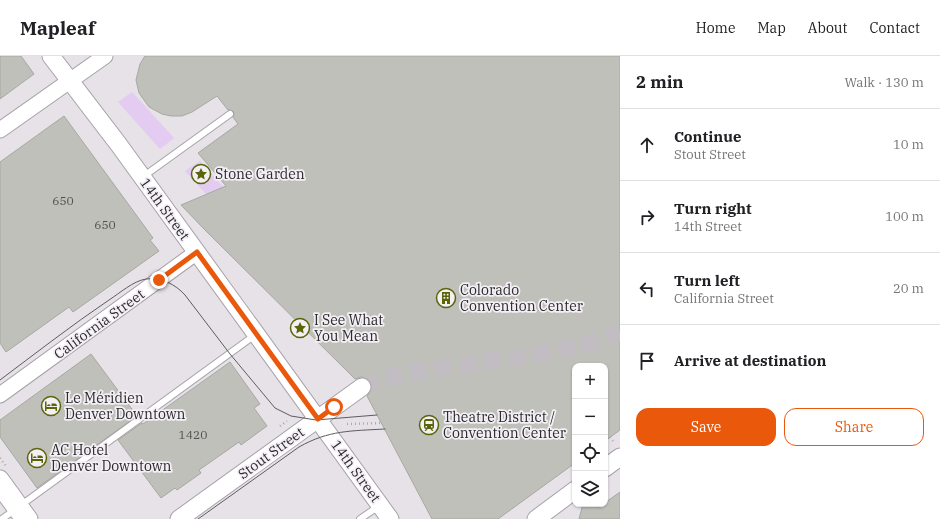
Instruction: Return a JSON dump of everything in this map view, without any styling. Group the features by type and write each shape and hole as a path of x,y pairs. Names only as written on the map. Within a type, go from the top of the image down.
{"main road":[{"name":"14th Street","path":"51,56 197,252 390,519"},
{"name":"Stout Street","path":"179,519 362,387"},
{"path":"608,466 620,457"},
{"path":"0,479 19,514"},
{"path":"536,519 572,492"}],"street":[{"path":"0,130 105,56"},
{"name":"California Street","path":"0,395 197,252"}],"lane":[{"path":"142,177 230,114"},
{"path":"2,519 19,514 256,334"},
{"path":"0,496 19,514"},
{"path":"360,519 380,505"}],"path":[{"path":"279,427 287,421"},
{"path":"347,424 381,423"},
{"path":"610,437 613,441"}],"shaded area":[{"path":"132,92 174,138 160,149 118,102"},
{"path":"200,161 233,198 218,207 185,171"}],"building":[{"path":"0,56 21,56 34,74 0,99"},
{"name":"Colorado Convention Center","path":"145,56 620,56 620,430 608,439 608,363 572,363 572,465 498,519 432,519 367,396 371,391 372,386 370,381 361,377 355,379 181,205 226,186 198,153 238,124 233,117 233,111 228,110 217,96 192,112 182,116 162,114 149,107 139,93 136,80 140,64"},
{"path":"64,116 153,238 150,240 159,251 73,312 69,307 6,352 0,343 0,162"},
{"path":"91,354 137,416 37,488 0,437 0,420"},
{"path":"230,362 260,404 254,408 267,426 241,445 239,442 199,470 201,473 177,490 175,488 161,498 118,440"},
{"path":"620,492 620,519 579,519 582,507 608,507 608,501"}],"tunnel":[{"path":"362,387 388,378 415,372 551,352 574,347 620,332"}],"tram line":[{"path":"0,380 68,329 136,282 146,279 157,279 167,282 185,295 230,354 275,408 291,416 316,420 377,415"},
{"path":"198,519 299,447 310,441 340,432 385,429"}],"place":[{"name":"Stone Garden","path":"201,174"},
{"name":"Colorado Convention Center","path":"446,298"},
{"name":"I See What You Mean","path":"300,328"},
{"name":"Le Méridien Denver Downtown","path":"51,406"},
{"name":"Theatre District / Convention Center","path":"429,425"},
{"name":"AC Hotel Denver Downtown","path":"37,458"}],"route":[{"path":"159,280 197,252 318,419 334,407"}]}
